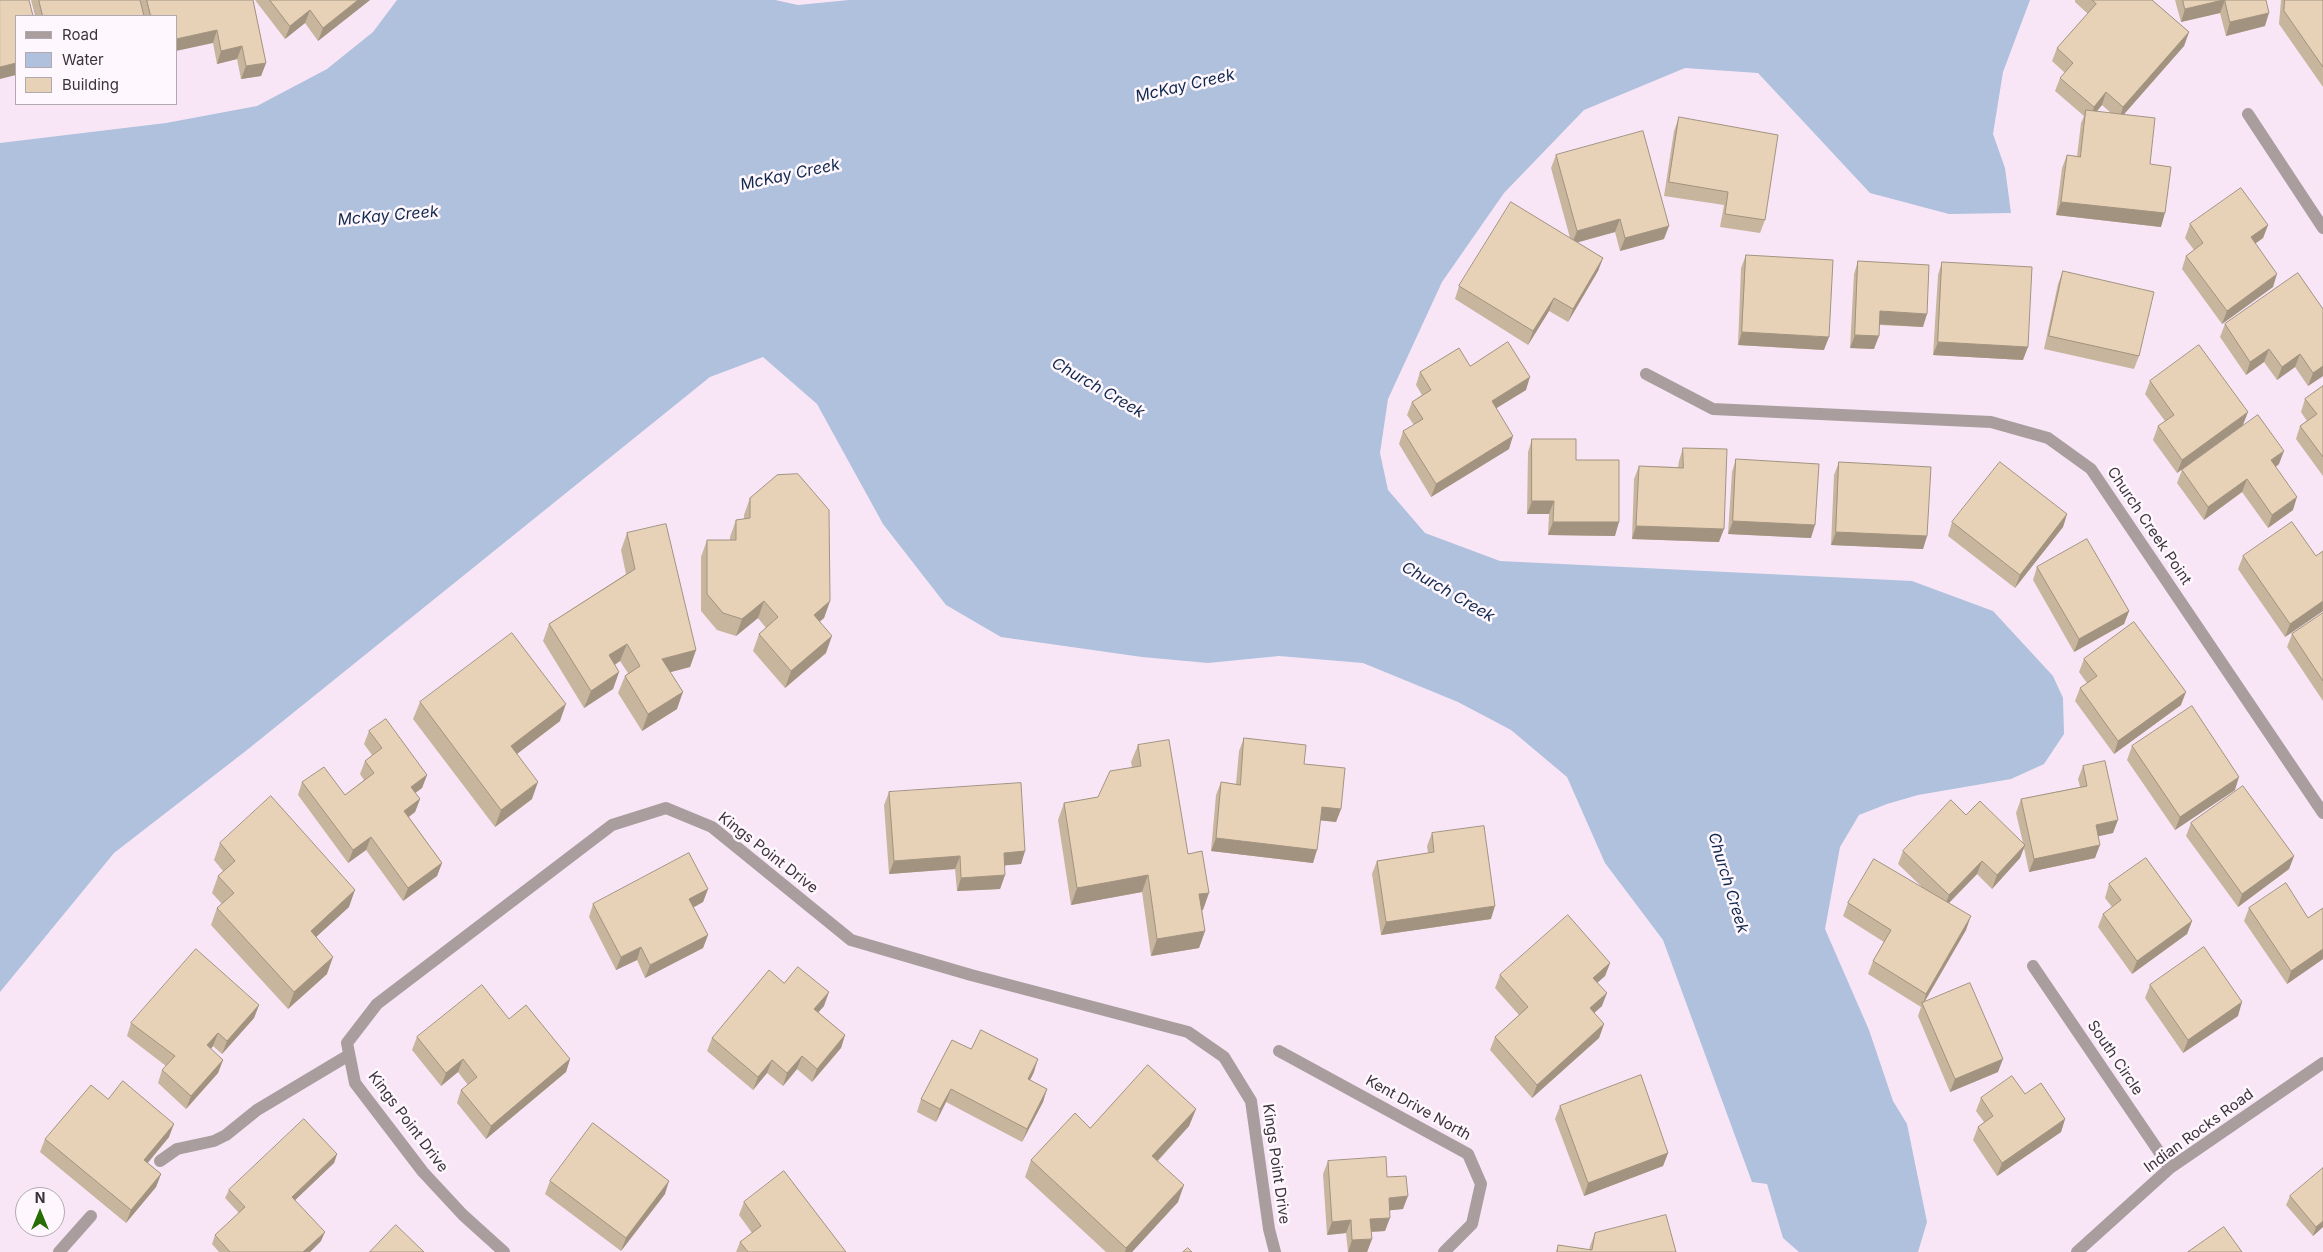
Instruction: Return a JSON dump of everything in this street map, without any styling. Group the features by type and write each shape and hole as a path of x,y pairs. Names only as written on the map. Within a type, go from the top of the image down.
{"street":[{"path":"2248,114 2323,228"},
{"name":"Church Creek Point","path":"1646,374 1713,408 1990,422 2048,438 2091,469 2323,813"},
{"name":"Kings Point Drive","path":"504,1252 464,1215 423,1172 355,1083 347,1043 377,1004 612,825 666,808 712,827 851,940 971,976 1188,1032 1224,1057 1251,1101 1269,1229 1275,1252"},
{"name":"South Circle","path":"2033,966 2170,1168"},
{"name":"Kent Drive North","path":"1279,1051 1468,1154 1480,1184 1472,1224 1444,1252"},
{"path":"160,1161 177,1149 214,1141 226,1135 263,1106 349,1055"},
{"name":"Indian Rocks Road","path":"2077,1252 2170,1168 2323,1063"},
{"path":"59,1252 91,1216"}],"water":[{"path":"397,0 775,0 798,5 849,0 2030,0 2003,72 1993,134 2005,168 2011,213 1949,214 1870,193 1758,73 1685,68 1584,110 1504,193 1442,282 1388,399 1380,453 1388,490 1425,533 1500,561 1912,581 1993,611 2053,676 2063,698 2064,734 2044,764 2011,779 1918,795 1859,815 1840,847 1825,929 1869,1030 1893,1101 1907,1124 1927,1222 1918,1252 1799,1252 1783,1238 1767,1184 1752,1182 1663,940 1605,863 1567,777 1511,730 1458,702 1363,663 1279,656 1208,663 1142,657 1001,637 946,605 883,524 817,404 763,357 710,377 247,750 114,853 0,992 0,143 166,123 257,106 327,69 373,32"}],"building":[{"path":"0,0 29,0 33,15 15,15 15,63 0,67"},
{"path":"39,0 140,0 144,15 43,15"},
{"path":"147,0 253,0 266,63 246,66 242,46 221,51 217,30 178,39 178,15 151,15"},
{"path":"270,0 358,0 323,28 310,10 290,26"},
{"path":"2092,0 2152,0 2189,32 2123,107 2106,92 2094,107 2060,78 2073,63 2057,48 2096,4"},
{"path":"2183,0 2223,0 2185,9"},
{"path":"2225,0 2266,0 2269,13 2230,22"},
{"path":"2285,0 2323,0 2323,67 2284,11"},
{"path":"2086,110 2155,118 2150,164 2171,167 2165,213 2061,202 2067,155 2080,157"},
{"path":"1679,117 1778,135 1765,220 1725,214 1728,192 1669,182"},
{"path":"1643,131 1669,226 1625,238 1620,219 1577,231 1556,155"},
{"path":"2241,188 2268,225 2251,237 2277,274 2227,311 2186,256 2203,243 2190,224"},
{"path":"1511,202 1603,258 1573,309 1554,298 1533,331 1459,286"},
{"path":"1746,255 1833,260 1829,337 1742,332"},
{"path":"1858,261 1929,265 1927,314 1880,311 1879,336 1855,335"},
{"path":"1942,262 2032,267 2028,347 1938,342"},
{"path":"2063,271 2154,292 2139,356 2049,336"},
{"path":"2298,273 2323,309 2323,366 2313,373 2300,354 2282,367 2269,349 2250,362 2225,324"},
{"path":"1508,342 1530,377 1492,401 1513,436 1436,484 1403,431 1423,419 1412,402 1431,390 1420,372 1459,348 1470,366"},
{"path":"2199,345 2248,412 2182,460 2158,426 2174,415 2150,381"},
{"path":"2323,386 2323,457 2300,426 2317,414 2305,399"},
{"path":"2258,415 2284,451 2271,460 2297,497 2272,515 2247,479 2208,507 2182,470"},
{"path":"1532,439 1576,439 1576,460 1619,460 1619,522 1553,522 1554,501 1532,501"},
{"path":"1683,448 1727,449 1724,529 1636,526 1639,466 1683,468"},
{"path":"1736,459 1819,464 1815,525 1733,521"},
{"path":"1839,462 1931,467 1927,536 1836,532"},
{"path":"2000,462 2067,514 2020,575 1952,522"},
{"path":"798,474 829,510 830,601 814,615 832,636 791,671 759,634 778,617 764,601 742,619 723,613 707,594 707,540 736,540 736,520 750,518 750,498 777,475"},
{"path":"2292,522 2316,556 2323,551 2323,601 2290,624 2243,556"},
{"path":"666,524 696,650 662,659 683,692 648,714 625,676 640,666 627,644 609,655 619,672 591,691 549,624 635,569 627,533"},
{"path":"2087,539 2129,611 2079,639 2037,567"},
{"path":"2323,613 2323,681 2292,634"},
{"path":"2134,622 2186,692 2118,741 2080,688 2097,676 2084,659"},
{"path":"512,633 566,704 511,746 538,782 501,810 420,702"},
{"path":"2192,706 2239,777 2180,817 2132,746"},
{"path":"386,719 427,775 411,787 420,799 404,811 442,863 408,888 371,837 353,850 302,782 324,767 345,795 374,773 365,761 382,748 369,731"},
{"path":"1244,738 1306,745 1304,764 1345,768 1341,809 1322,807 1317,850 1216,838 1221,782 1240,785"},
{"path":"1169,740 1188,854 1202,851 1209,893 1199,894 1205,931 1157,939 1148,875 1077,888 1064,803 1098,797 1110,771 1141,766 1138,745"},
{"path":"2105,761 2118,820 2096,825 2100,845 2034,859 2021,799 2087,786 2083,766"},
{"path":"1021,783 1025,851 1004,853 1005,875 961,878 960,856 894,861 889,792"},
{"path":"2243,786 2294,856 2242,894 2191,823"},
{"path":"271,796 355,890 311,931 333,957 294,992 217,908 234,893 218,876 235,861 220,843"},
{"path":"1951,800 1966,815 1980,801 2025,845 1997,875 1982,861 1949,895 1903,851"},
{"path":"1484,826 1495,906 1386,922 1377,861 1434,852 1432,833"},
{"path":"689,853 708,889 689,899 708,935 650,965 641,947 621,957 593,904"},
{"path":"2146,858 2192,921 2137,961 2103,914 2121,900 2109,884"},
{"path":"1874,859 1971,916 1926,994 1873,961 1891,930 1848,903"},
{"path":"2286,883 2308,918 2323,908 2323,949 2291,971 2249,908"},
{"path":"1568,915 1610,963 1593,978 1607,993 1590,1008 1604,1024 1537,1085 1495,1037 1528,1007 1500,975"},
{"path":"2204,947 2242,1002 2188,1040 2150,985"},
{"path":"196,949 259,1005 227,1041 218,1033 207,1045 223,1060 191,1096 162,1070 175,1056 131,1023"},
{"path":"798,967 829,992 814,1009 845,1035 817,1069 802,1056 787,1073 772,1060 758,1077 712,1038 769,970 784,983"},
{"path":"1970,983 2003,1059 1955,1079 1922,1003"},
{"path":"482,985 509,1019 526,1005 570,1059 491,1126 461,1090 477,1077 463,1059 446,1073 417,1037"},
{"path":"981,1030 1038,1059 1028,1079 1047,1089 1027,1129 951,1089 940,1109 921,1099 952,1040 971,1049"},
{"path":"1148,1065 1196,1109 1152,1156 1184,1185 1126,1248 1031,1160 1075,1113 1090,1128"},
{"path":"1641,1075 1668,1153 1588,1183 1560,1106"},
{"path":"2012,1076 2025,1094 2041,1083 2065,1119 2002,1163 1978,1127 1993,1116 1981,1098"},
{"path":"123,1081 174,1124 144,1160 161,1174 131,1210 45,1139 91,1085 108,1099"},
{"path":"304,1119 337,1154 292,1197 325,1232 303,1252 230,1252 215,1235 245,1207 229,1190"},
{"path":"593,1123 669,1181 626,1238 550,1181"},
{"path":"1386,1157 1387,1177 1406,1176 1408,1196 1389,1198 1390,1218 1370,1219 1372,1239 1352,1240 1351,1220 1332,1222 1328,1161"},
{"path":"2323,1168 2323,1221 2316,1227 2290,1196"},
{"path":"784,1171 846,1252 748,1252 740,1242 761,1226 744,1202"},
{"path":"1666,1215 1676,1252 1557,1252 1558,1245 1592,1250 1595,1233"},
{"path":"396,1225 424,1252 370,1252"},
{"path":"2224,1227 2242,1252 2188,1252"},
{"path":"1188,1248 1192,1252 1183,1252"}],"water label":[{"name":"McKay Creek","path":"1185,86"},
{"name":"McKay Creek","path":"790,175"},
{"name":"McKay Creek","path":"388,216"},
{"name":"Church Creek","path":"1098,388"},
{"name":"Church Creek","path":"1448,592"},
{"name":"Church Creek","path":"1728,883"}]}
